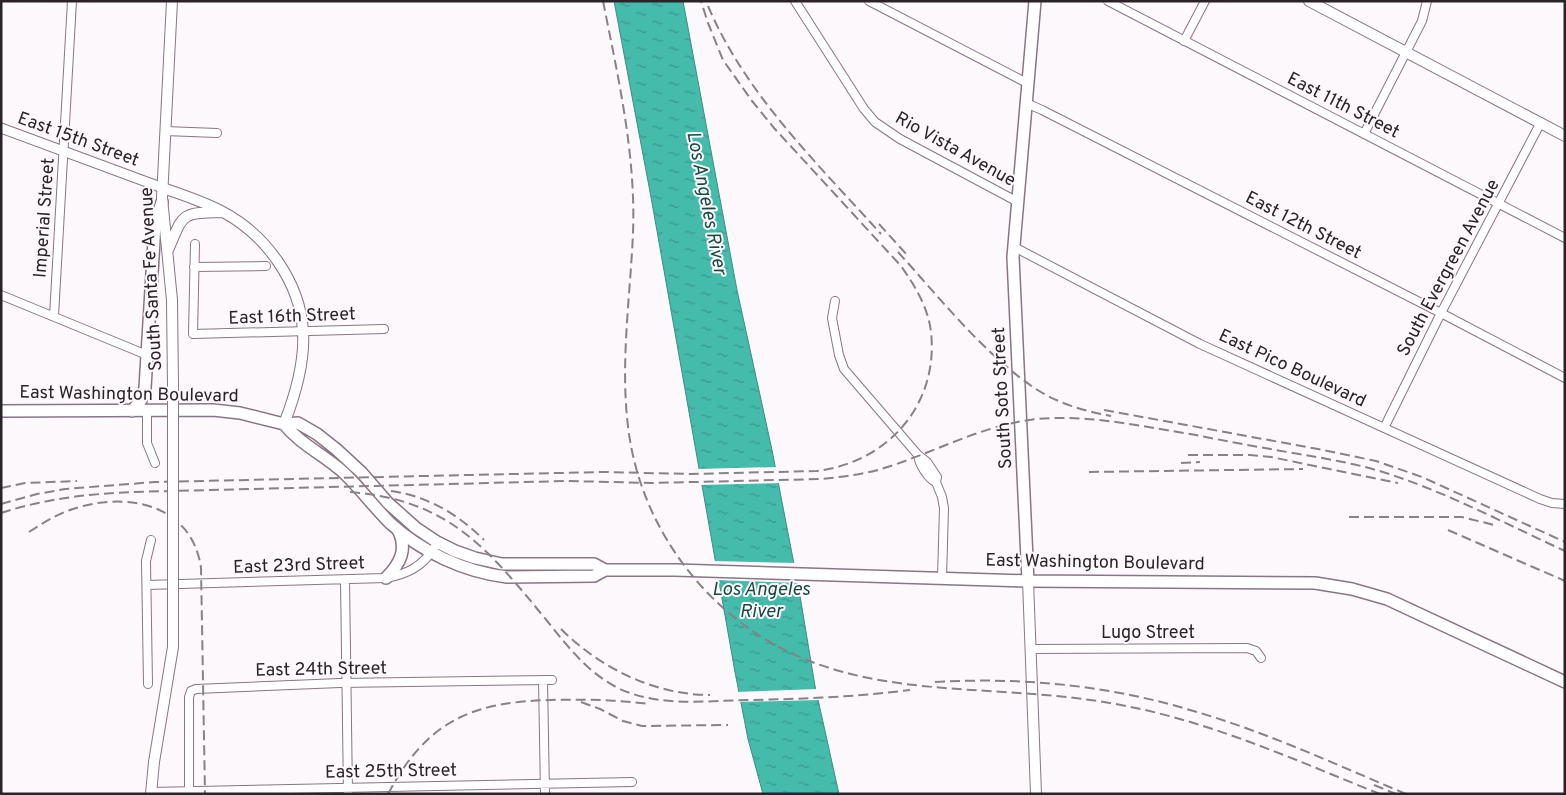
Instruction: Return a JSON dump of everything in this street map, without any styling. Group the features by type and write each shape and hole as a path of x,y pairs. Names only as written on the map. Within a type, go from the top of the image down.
{"main road":[{"name":"South Soto Street","path":"1034,1 1014,247 1036,794"},
{"path":"1310,1 1565,136"},
{"name":"South Santa Fe Avenue","path":"151,793 154,762 172,653 172,300 162,202 171,2"},
{"name":"East 15th Street","path":"163,188 225,212 257,237 280,264 296,296 303,331 301,363 291,405 284,424"},
{"path":"132,411 143,396 155,224 162,202"},
{"path":"168,251 178,226 185,216 195,213 225,212"},
{"name":"East Washington Boulevard","path":"1,411 213,410 240,413 284,424 298,423 317,434 351,463 434,547"},
{"name":"East Washington Boulevard","path":"284,424 293,436 322,455 344,473 397,529 434,547 502,564 594,564 605,570 702,571 1028,581 1315,583 1380,596 1403,605 1565,682"},
{"path":"386,578 398,564 403,554 402,542 397,529"}],"street":[{"name":"Imperial Street","path":"54,316 72,1"},
{"name":"Rio Vista Avenue","path":"795,1 864,110 875,122 900,139 1018,202"},
{"path":"869,1 1027,83"},
{"name":"East 11th Street","path":"1108,1 1565,238"},
{"path":"1184,41 1205,1"},
{"path":"1364,134 1422,21 1428,1"},
{"name":"East 12th Street","path":"1026,103 1441,313 1565,378"},
{"name":"South Evergreen Avenue","path":"1384,428 1441,313 1541,122"},
{"name":"East 15th Street","path":"1,128 64,153 163,188"},
{"path":"165,130 217,133"},
{"path":"195,244 194,267 266,266"},
{"name":"East Pico Boulevard","path":"1014,247 1200,344 1540,499 1552,503 1565,504"},
{"name":"East 16th Street","path":"194,267 192,332 200,334 384,329"},
{"path":"1,295 147,355"},
{"path":"836,301 832,318 839,355 844,369 918,455 919,462 932,480 936,482 944,508 942,578"},
{"path":"147,411 147,443 154,463"},
{"path":"148,684 146,561 151,540"},
{"name":"East 23rd Street","path":"147,585 386,578 406,573 419,566 434,547"},
{"path":"345,580 348,791"},
{"name":"Lugo Street","path":"1031,649 1247,648 1256,651 1261,658"},
{"path":"543,680 545,794"},
{"name":"East 24th Street","path":"189,792 189,697 192,691 203,687 552,680"},
{"name":"East 25th Street","path":"151,793 348,791 632,782"}],"water":[{"name":"Los Angeles River","path":"614,1 683,1 737,290 772,450 815,686 839,794 763,794 748,739 735,672 651,197"}],"pier":[{"path":"778,467 781,483 699,485 696,469"},
{"path":"712,561 796,563 800,583 716,580"},
{"path":"818,689 820,700 738,702 736,692"}],"railway":[{"path":"603,1 625,116 632,174 633,233 625,366 627,420 631,446 641,485 666,539 702,587 748,628 796,655 847,673 899,683 953,689 1064,697 1155,712 1253,743 1380,794"},
{"path":"1,504 37,494 65,489 155,482 604,472 691,474 816,471 842,466 865,456 886,443 903,426 917,406 926,383 931,359 931,332 924,305 901,266 774,128 752,101 723,60 701,1"},
{"path":"708,6 742,69 763,99 808,154 881,234"},
{"path":"879,224 908,256"},
{"path":"898,252 962,324 1014,373 1042,393 1061,402 1111,416"},
{"path":"1104,410 1376,461 1422,477 1565,542"},
{"path":"1,513 33,504 66,498 132,492 568,481 651,483 821,479 857,475 878,470 996,427 1016,422 1037,419 1076,418 1116,422 1196,435 1354,464 1409,481 1454,499 1565,551"},
{"path":"1188,455 1271,457 1398,483"},
{"path":"1181,463 1200,462"},
{"path":"1089,472 1303,469"},
{"path":"1,488 25,483 77,481"},
{"path":"391,491 417,497 453,514 484,540"},
{"path":"350,492 385,497 415,505 441,517 464,533 506,572 572,651 589,668 609,683 635,695 666,701 698,702 828,697 910,690"},
{"path":"29,532 67,511 94,504 115,502 135,503 154,508 171,516 185,529 195,546 201,568 205,794"},
{"path":"1349,517 1462,517 1494,525"},
{"path":"1448,530 1565,581"},
{"path":"561,629 593,656 630,677 669,690 689,694 710,695"},
{"path":"935,682 1032,682 1096,689 1159,701 1218,718 1272,738 1406,794"},
{"path":"388,794 403,769 419,749 454,720 475,711 497,705 551,700 601,700 650,704"},
{"path":"581,702 623,721 642,726 728,725"},
{"path":"1374,785 1396,794"}]}
